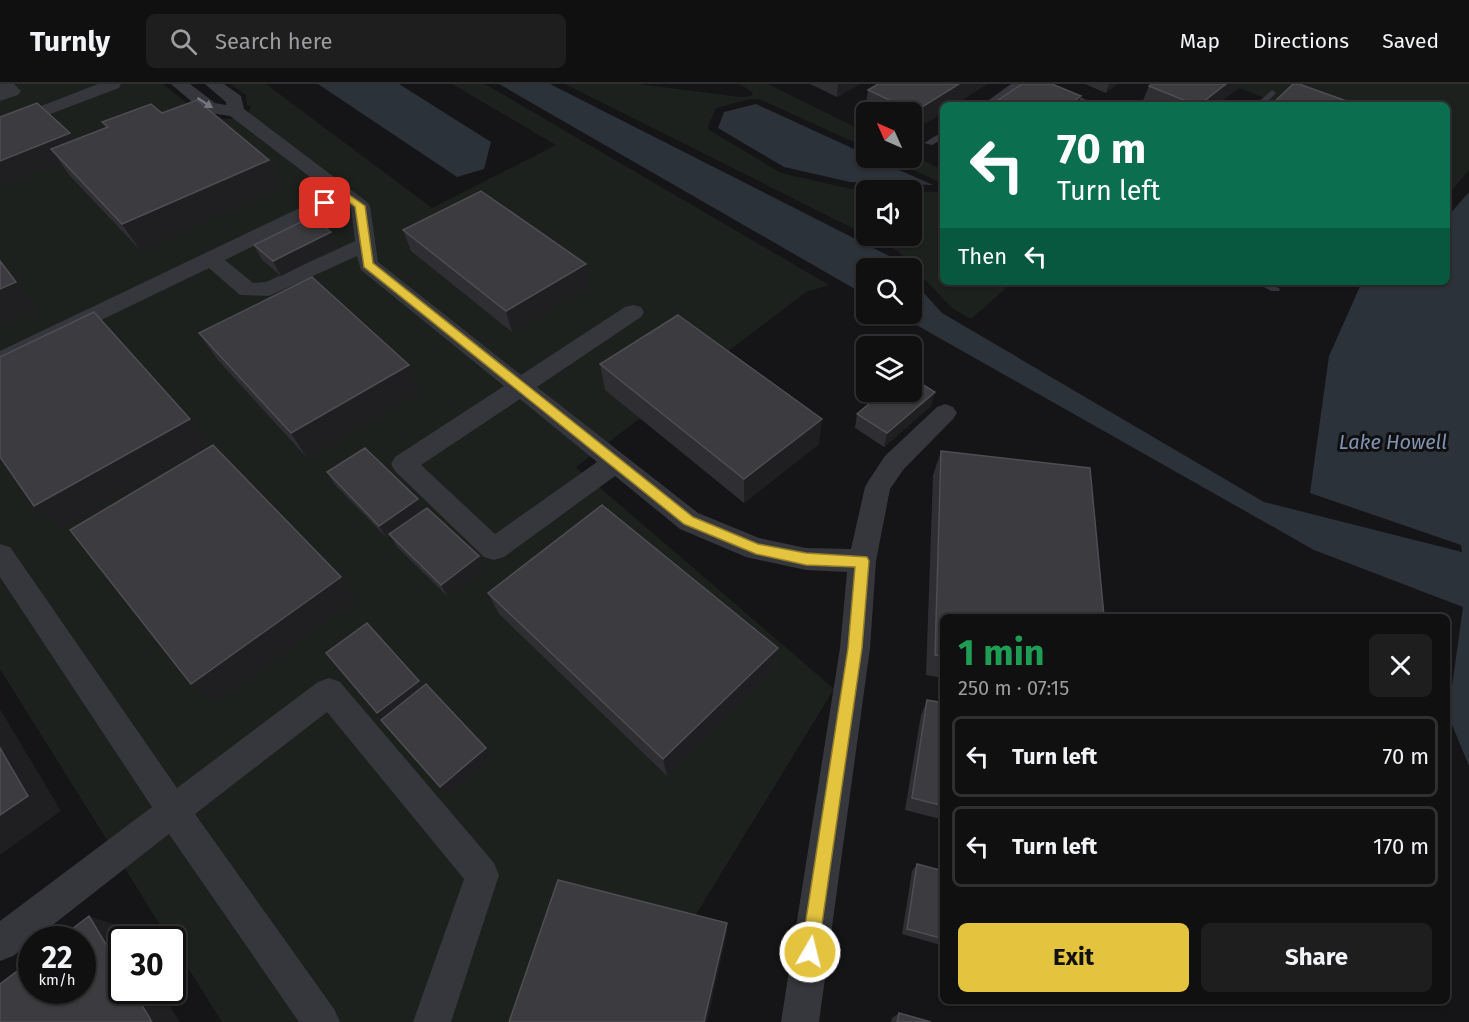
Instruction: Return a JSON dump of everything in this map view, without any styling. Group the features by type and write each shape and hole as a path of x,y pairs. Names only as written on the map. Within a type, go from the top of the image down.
{"street":[{"path":"0,96 12,91 4,84"},
{"path":"0,128 113,84"},
{"path":"179,84 210,108 235,111 360,206 368,265 689,521 756,549 806,559 862,561"},
{"path":"213,84 235,100 235,111"},
{"path":"0,361 344,194"},
{"path":"211,259 248,290 269,289 364,245"},
{"path":"615,462 494,549 404,464 633,312"},
{"path":"800,1022 855,648 862,561 878,487 894,463 945,413"},
{"path":"0,555 174,812 321,1022"},
{"path":"0,943 329,692 482,876 432,1022"}],"lane":[{"path":"990,102 1017,84"},
{"path":"1044,84 1087,102"},
{"path":"1262,102 1272,93"},
{"path":"929,143 940,136"},
{"path":"1266,285 1275,289"}],"shaded area":[{"path":"0,84 163,84 199,113 222,119 241,119 247,116 251,106 247,105 246,95 230,84 266,84 432,208 556,145 452,84 485,84 829,285 806,292 576,467 834,689 630,1022 222,1022 186,965 186,926 161,926 0,669"},
{"path":"565,84 638,84 741,97 751,96 753,93 740,84 768,84 856,128 856,143 759,99 750,99 716,108 708,126 709,130 781,173 856,189 856,230"},
{"path":"1229,84 1469,84 1469,170 1450,193 1450,102 1275,102"},
{"path":"922,160 940,169 940,183 910,168 922,168"},
{"path":"922,191 940,191 940,285 1010,285 971,319 952,308 922,276 922,258 905,258 888,246 922,246"}],"water":[{"path":"318,84 399,84 491,142 484,169 457,177"},
{"path":"499,84 550,84 856,239 856,246 869,246 892,258 856,258 856,290"},
{"path":"756,104 856,150 856,168 895,168 922,180 856,180 856,182 850,182 784,167 718,128 724,112"},
{"path":"922,180 933,185 922,185"},
{"name":"Lake Howell","path":"1469,192 1469,766 1450,720 1450,701 1463,607 1314,550 915,324 922,324 922,291 942,313 1264,502 1462,552 1461,545 1310,493 1329,356 1361,285 1450,285 1450,214"}],"building":[{"path":"878,84 959,84 922,107 922,102 893,102 868,90"},
{"path":"1022,84 1052,84 1081,96 1073,102 995,102"},
{"path":"1152,84 1226,84 1203,102 1189,102 1149,86"},
{"path":"1293,84 1299,84 1349,102 1274,102"},
{"path":"197,100 269,160 122,224 51,149 108,127 102,122 151,104 162,113"},
{"path":"37,103 70,133 0,161 0,117"},
{"path":"481,191 586,264 506,311 403,230"},
{"path":"311,217 331,232 273,261 254,245"},
{"path":"0,261 16,282 0,289"},
{"path":"312,277 409,365 291,433 199,333"},
{"path":"94,312 190,419 34,506 0,457 0,357"},
{"path":"678,315 822,419 744,479 600,364"},
{"path":"922,384 935,392 887,433 857,414 871,402 922,402"},
{"path":"213,445 341,577 191,684 70,530"},
{"path":"365,448 418,499 379,526 327,472"},
{"path":"941,451 1090,468 1104,614 940,614 940,656 935,655"},
{"path":"602,505 778,648 663,759 488,593"},
{"path":"427,508 479,556 441,585 389,534"},
{"path":"367,623 419,681 377,713 326,653"},
{"path":"426,684 486,748 440,787 381,720"},
{"path":"927,700 940,702 940,805 912,798"},
{"path":"0,748 28,796 0,815"},
{"path":"917,864 940,870 940,938 907,929"},
{"path":"558,880 727,923 704,1022 509,1022"},
{"path":"89,916 95,926 76,926"},
{"path":"96,928 108,948 108,1004 141,1004 152,1022 0,1022 0,984 18,970 18,1004 96,1004"},
{"path":"899,1013 931,1022 897,1022"}],"route":[{"path":"325,203 344,194 360,206 368,265 689,521 756,549 806,559 862,561 855,648 810,952"}]}
